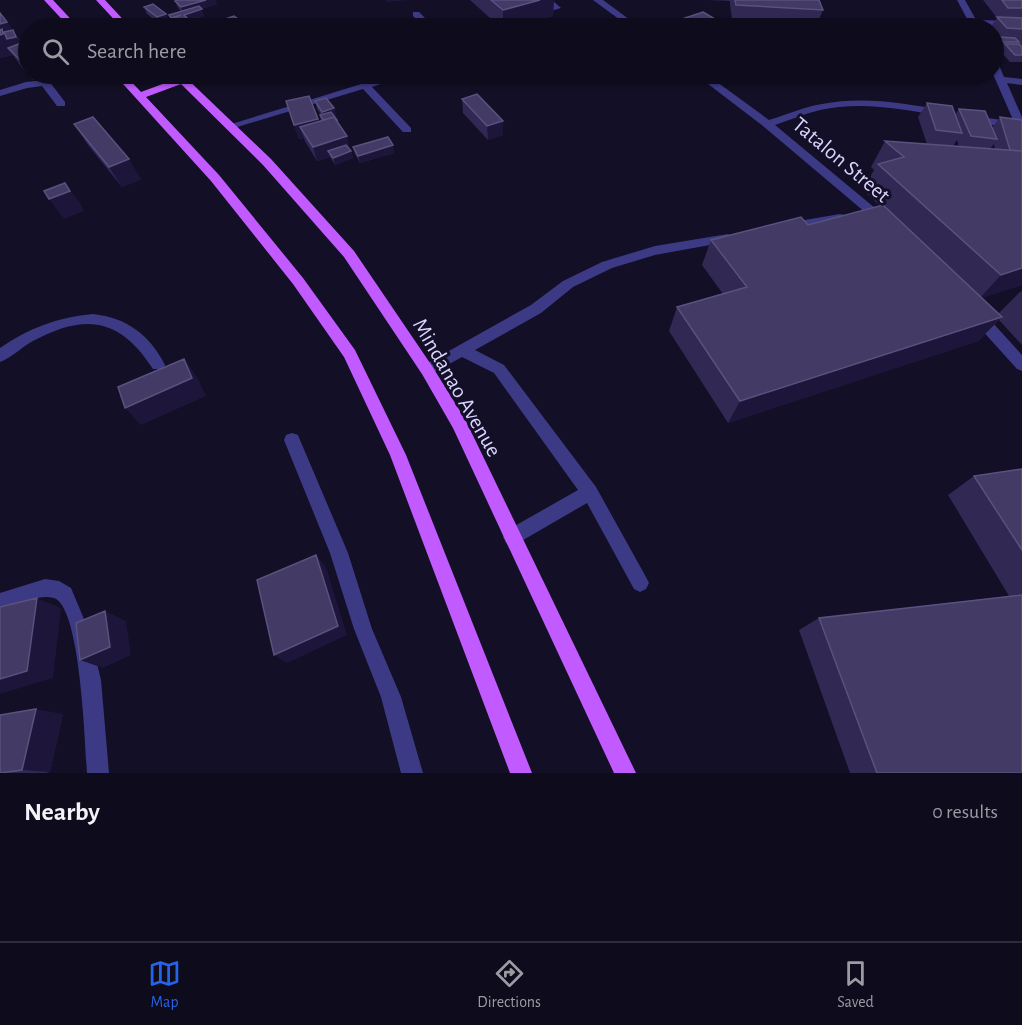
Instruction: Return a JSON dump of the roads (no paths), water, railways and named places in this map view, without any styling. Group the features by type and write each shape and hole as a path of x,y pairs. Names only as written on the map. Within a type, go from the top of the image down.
{"main road":[{"path":"48,0 65,18"},
{"path":"100,0 117,18"},
{"path":"129,84 223,188 298,281 350,354 398,455 521,773"},
{"path":"141,95 165,84"},
{"name":"Mindanao Avenue","path":"187,84 267,162 350,254 427,370 459,424 625,773"}],"street":[{"path":"546,0 557,8"},
{"path":"597,0 622,18"},
{"path":"961,0 970,18"},
{"path":"416,14 420,18"},
{"path":"1004,25 1022,24"},
{"path":"1004,80 1022,82"},
{"path":"0,93 36,84"},
{"path":"46,84 61,104"},
{"path":"230,126 368,84"},
{"name":"Tatalon Street","path":"713,84 767,124 895,233"},
{"path":"1002,84 1022,127"},
{"path":"365,85 406,130"},
{"path":"767,124 821,107 859,104 921,109 1022,127"},
{"path":"772,230 873,212"},
{"path":"427,370 536,309 568,284 607,265 655,251 739,237"},
{"path":"967,306 1022,366"},
{"path":"0,356 11,347 43,330 74,321 104,321 123,326 142,340 158,365"},
{"path":"462,351 499,369 590,492 640,583"},
{"path":"292,440 339,553 363,629 391,698 412,773"},
{"path":"512,537 590,492"},
{"path":"0,602 39,590 59,590 67,596 75,616 91,677 98,773"}]}
